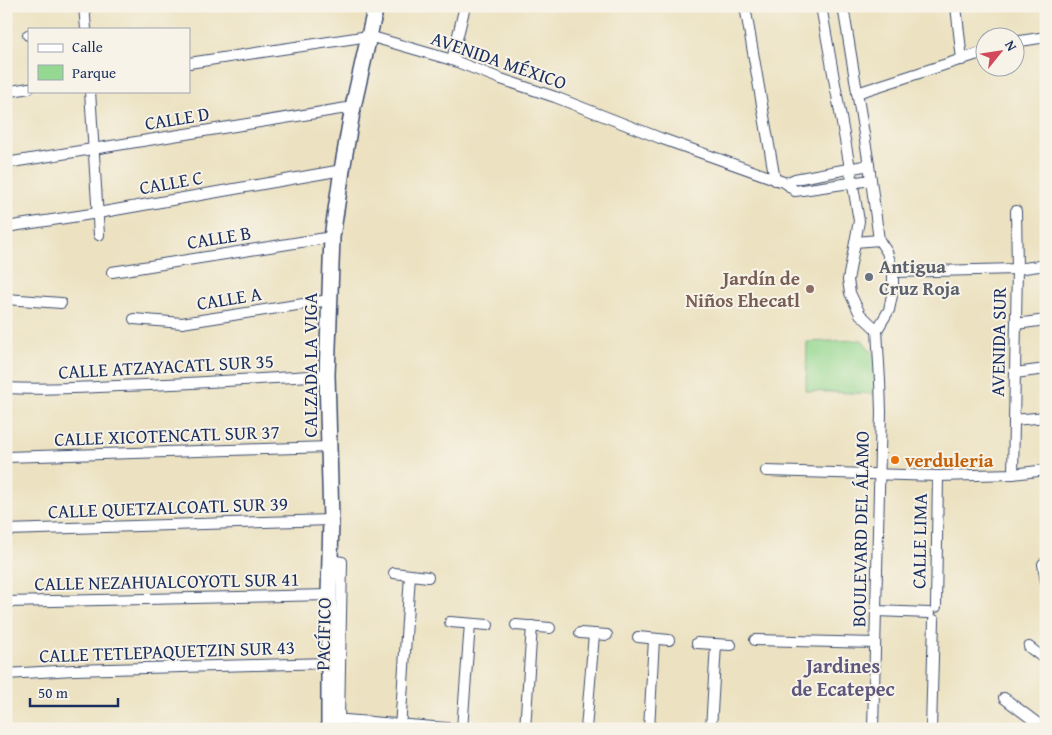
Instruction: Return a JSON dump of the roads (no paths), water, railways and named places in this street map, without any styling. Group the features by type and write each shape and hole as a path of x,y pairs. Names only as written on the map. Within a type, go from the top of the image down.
{"main road":[{"name":"CALZADA LA VIGA","path":"332,723 329,663 331,520 327,375 332,237 353,107 376,6"}],"street":[{"path":"84,6 86,28"},
{"path":"452,60 465,6"},
{"path":"745,6 775,180"},
{"path":"824,7 859,221 848,280 850,293 860,314 877,330 889,310 893,290 893,272 887,252 880,240 843,6"},
{"path":"956,6 962,60"},
{"name":"AVENIDA MÉXICO","path":"190,63 369,36 452,60 500,79 555,97 660,138 786,183 795,192 871,180"},
{"path":"1024,40 1046,37"},
{"path":"858,93 974,56"},
{"path":"6,92 28,88"},
{"path":"90,92 99,235"},
{"name":"CALLE D","path":"6,163 353,107"},
{"path":"786,183 795,179 869,165"},
{"name":"CALLE C","path":"6,227 98,213 342,170"},
{"name":"AVENIDA SUR","path":"1013,474 1017,269 1016,211"},
{"name":"CALLE B","path":"112,272 332,237"},
{"path":"856,242 880,240"},
{"path":"893,272 1017,269 1046,265"},
{"path":"6,299 61,303"},
{"name":"CALLE A","path":"134,319 182,323 329,300"},
{"path":"1016,324 1046,320"},
{"name":"BOULEVARD DEL ÁLAMO","path":"873,729 880,381 877,330"},
{"path":"1015,372 1046,369"},
{"name":"CALLE ATZAYACATL SUR 35","path":"6,388 49,389 327,375"},
{"path":"1014,420 1046,417"},
{"name":"CALLE XICOTENCATL SUR 37","path":"6,457 330,447"},
{"path":"766,471 938,476 1013,474 1046,470"},
{"name":"CALLE LIMA","path":"931,729 938,476"},
{"name":"CALLE QUETZALCOATL SUR 39","path":"6,530 331,520"},
{"name":"PACÍFICO","path":"330,560 342,562 332,723"},
{"path":"1044,564 1046,582"},
{"path":"394,573 428,577"},
{"path":"400,726 410,575"},
{"name":"CALLE NEZAHUALCOYOTL SUR 41","path":"6,602 329,594"},
{"path":"876,611 933,613"},
{"path":"450,622 488,625"},
{"path":"332,723 460,729 470,624"},
{"path":"516,625 550,628"},
{"path":"525,729 532,626"},
{"path":"580,633 607,635"},
{"path":"586,729 594,634"},
{"path":"638,637 669,640"},
{"path":"649,729 654,639"},
{"path":"755,640 875,643"},
{"path":"697,643 731,645"},
{"path":"711,729 716,644"},
{"path":"1029,647 1046,660"},
{"name":"CALLE TETLEPAQUETZIN SUR 43","path":"6,674 74,670 329,663"},
{"path":"1004,698 1045,729"}],"place":[{"name":"Antigua Cruz Roja","path":"869,277"},
{"name":"Jardín de Niños Ehecatl","path":"810,289"},
{"name":"verduleria","path":"895,460"}],"district":[{"name":"Jardines de Ecatepec","path":"843,678"}]}
